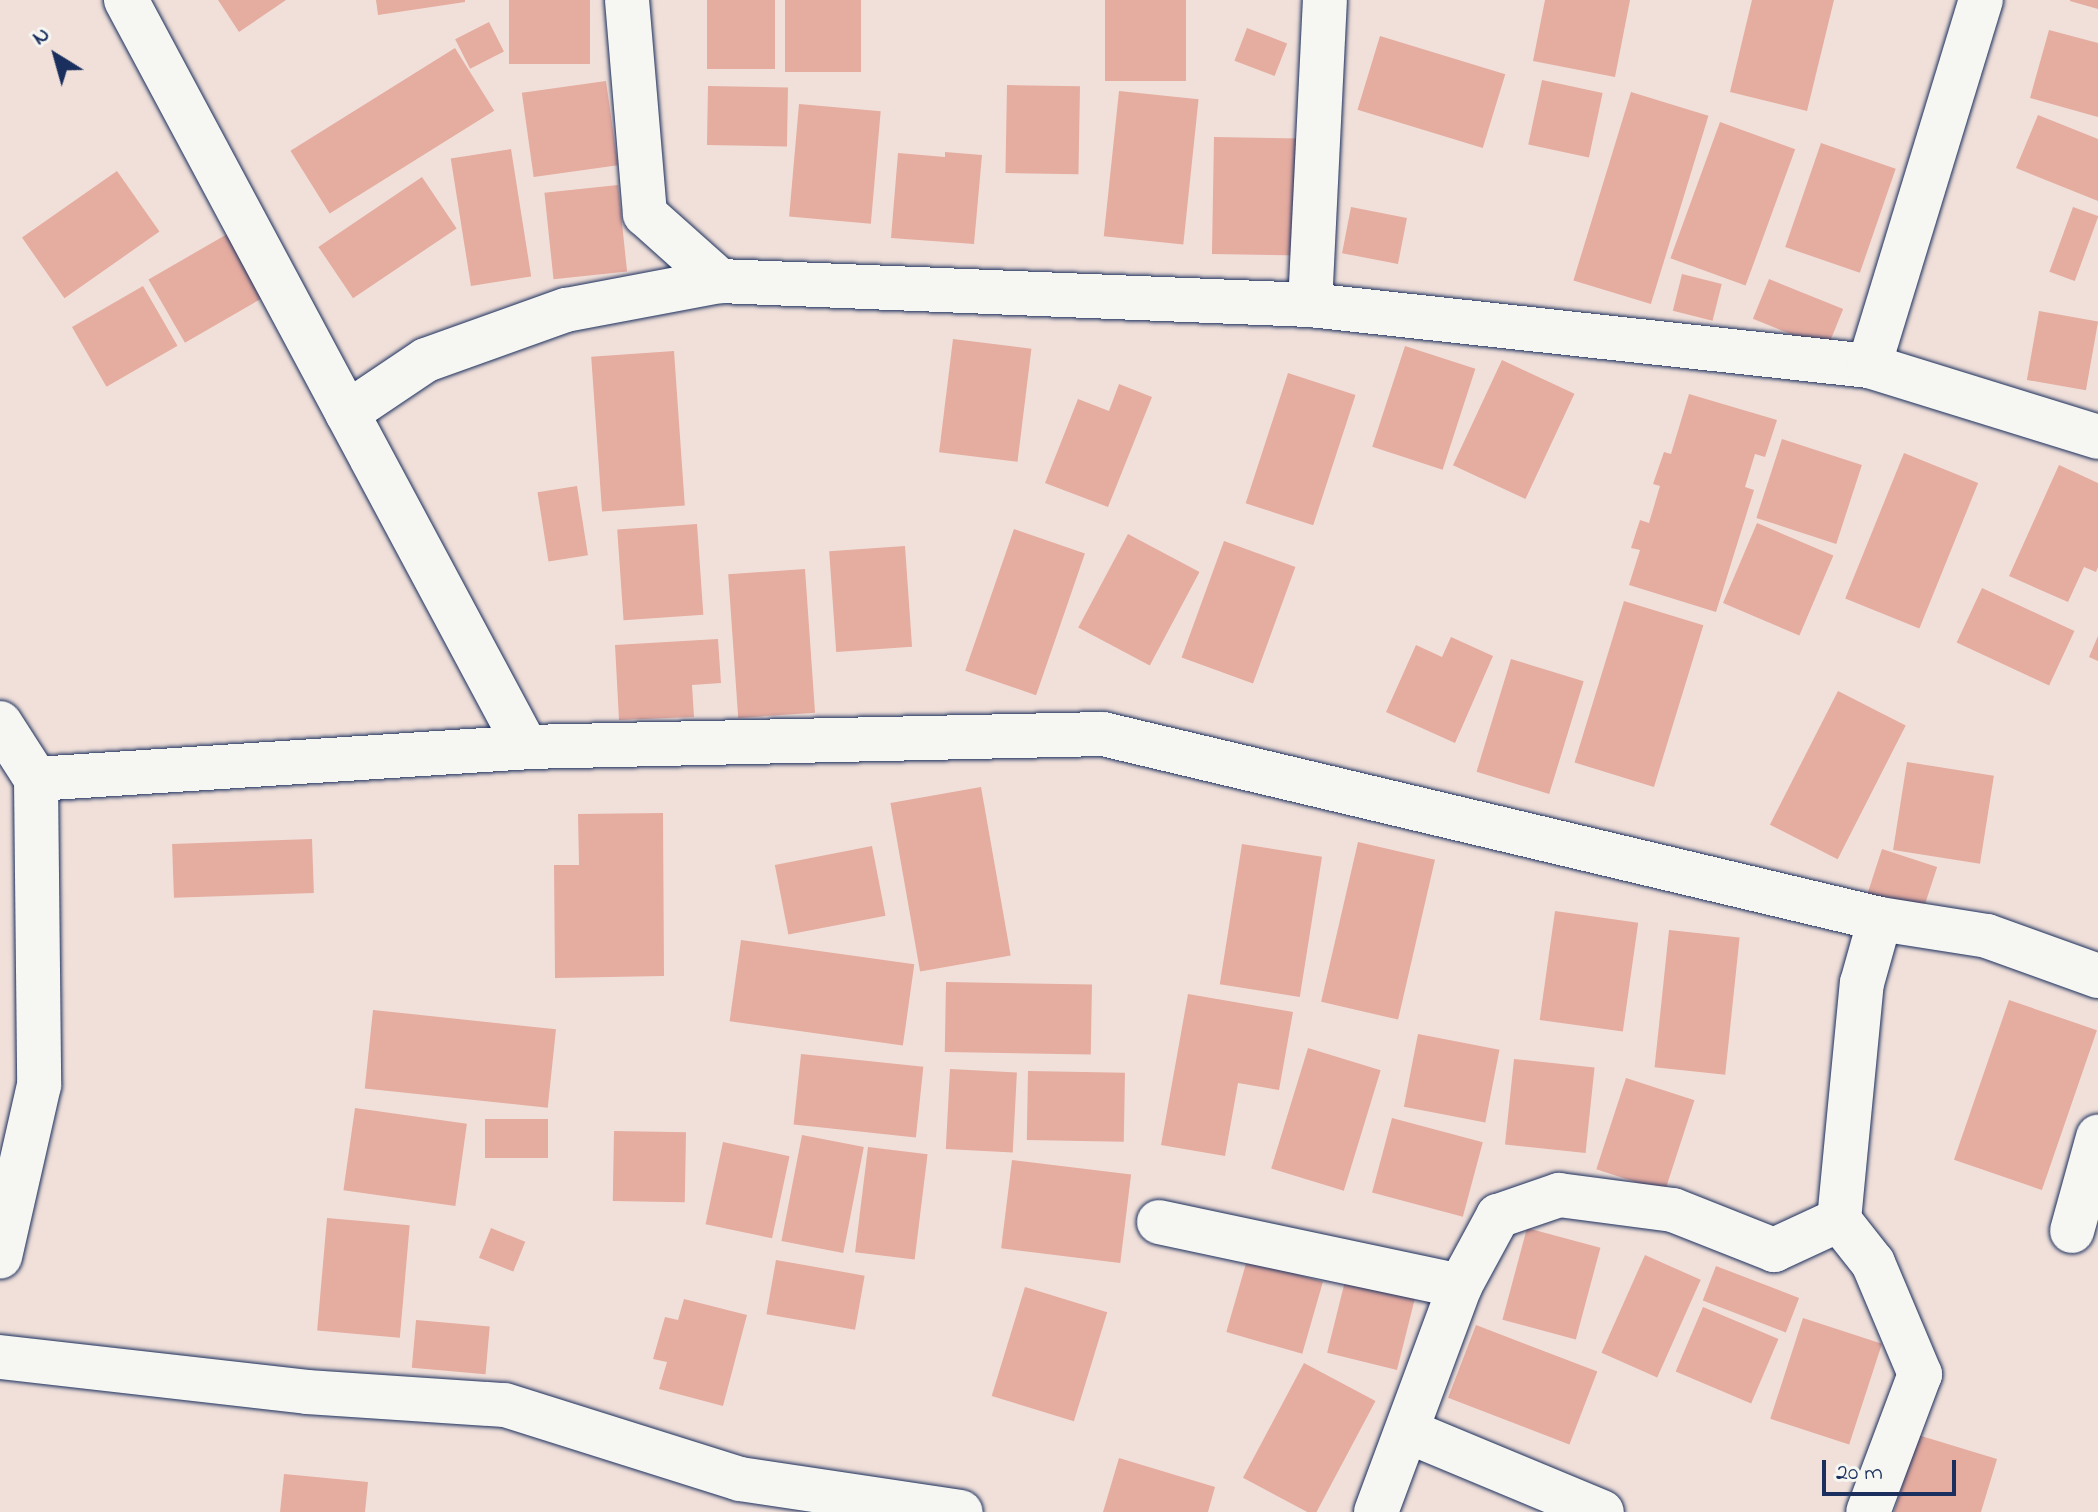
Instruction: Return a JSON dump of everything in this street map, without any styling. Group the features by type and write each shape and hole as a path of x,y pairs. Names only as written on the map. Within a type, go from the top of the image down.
{"street":[{"path":"126,0 526,747"},
{"path":"627,0 645,214 720,281"},
{"path":"1310,305 1325,0"},
{"path":"1869,366 1981,0"},
{"path":"347,413 426,360 566,310 720,281 1310,305 1869,366 2098,437"},
{"path":"0,723 36,779 39,1085 0,1257"},
{"path":"36,779 526,747 1103,734 1880,919 1987,936 2098,976"},
{"path":"1868,1512 1920,1374 1873,1263 1839,1220 1862,983 1880,919"},
{"path":"2072,1231 2098,1137"},
{"path":"1376,1512 1460,1286 1498,1216 1559,1195 1673,1210 1774,1250 1839,1220"},
{"path":"1159,1222 1460,1286"},
{"path":"0,1357 307,1392 505,1405 740,1479 961,1512"},
{"path":"1407,1431 1602,1512"}],"building":[{"path":"218,0 286,0 239,32"},
{"path":"376,0 465,0 465,2 378,15"},
{"path":"509,0 590,0 590,64 509,64"},
{"path":"707,0 775,0 775,69 707,69"},
{"path":"785,0 861,0 861,72 785,72"},
{"path":"1105,0 1186,0 1186,81 1105,81"},
{"path":"1545,0 1630,0 1615,77 1533,61"},
{"path":"1752,0 1834,0 1807,111 1730,92"},
{"path":"2098,0 2098,9 2070,1"},
{"path":"489,22 504,51 470,69 455,39"},
{"path":"1247,28 1287,43 1275,76 1234,61"},
{"path":"2049,30 2098,43 2098,117 2030,98"},
{"path":"1380,36 1505,74 1483,148 1357,110"},
{"path":"455,48 494,111 330,214 290,151"},
{"path":"1542,80 1603,93 1589,157 1528,145"},
{"path":"606,81 618,165 534,177 522,93"},
{"path":"1007,85 1080,86 1078,174 1005,173"},
{"path":"708,86 788,87 787,146 707,145"},
{"path":"1119,91 1199,99 1183,245 1104,236"},
{"path":"1631,92 1708,116 1651,304 1573,280"},
{"path":"799,104 881,111 871,224 789,217"},
{"path":"2038,115 2098,139 2098,201 2016,168"},
{"path":"1720,122 1795,149 1746,286 1670,258"},
{"path":"1214,137 1302,139 1300,256 1212,254"},
{"path":"1821,143 1896,169 1860,273 1785,247"},
{"path":"511,149 531,276 471,286 451,159"},
{"path":"945,152 982,155 974,244 891,238 898,153 945,157"},
{"path":"117,171 159,232 64,298 22,238"},
{"path":"422,177 457,228 353,298 318,247"},
{"path":"618,185 627,272 553,279 544,193"},
{"path":"1351,207 1407,218 1398,264 1342,253"},
{"path":"2073,207 2098,216 2075,281 2049,272"},
{"path":"229,233 266,296 185,343 148,280"},
{"path":"1682,274 1722,284 1713,321 1673,311"},
{"path":"1769,279 1843,309 1827,349 1753,319"},
{"path":"143,286 178,346 106,387 72,327"},
{"path":"2039,311 2098,321 2086,390 2027,380"},
{"path":"953,339 1031,349 1018,462 939,452"},
{"path":"1405,346 1475,369 1443,470 1372,447"},
{"path":"674,351 685,506 602,511 591,357"},
{"path":"1502,360 1575,394 1525,499 1453,465"},
{"path":"1288,373 1356,395 1313,525 1246,503"},
{"path":"1119,384 1152,397 1108,507 1045,483 1078,399 1109,411"},
{"path":"1689,394 1777,420 1765,457 1755,454 1745,487 1754,490 1716,612 1629,585 1640,550 1631,548 1640,520 1649,523 1660,486 1653,484 1664,452 1671,454"},
{"path":"1782,439 1862,465 1836,544 1756,518"},
{"path":"1904,453 1978,483 1919,629 1845,599"},
{"path":"2059,465 2098,483 2098,567 2096,572 2084,567 2068,602 2009,576"},
{"path":"577,486 588,555 548,561 537,492"},
{"path":"1757,523 1833,555 1799,636 1723,603"},
{"path":"697,524 703,615 624,620 617,530"},
{"path":"1014,529 1085,553 1036,695 965,671"},
{"path":"1128,534 1200,572 1150,666 1078,628"},
{"path":"1224,541 1295,567 1253,684 1182,658"},
{"path":"905,546 912,647 836,652 829,551"},
{"path":"805,569 815,713 738,718 728,574"},
{"path":"1982,588 2074,631 2049,685 1957,642"},
{"path":"1624,601 1703,625 1654,787 1575,763"},
{"path":"2098,636 2098,661 2089,657"},
{"path":"1451,637 1493,656 1455,743 1386,712 1416,645 1442,657"},
{"path":"718,639 721,683 692,685 694,717 619,720 615,645"},
{"path":"1511,659 1584,681 1549,794 1477,772"},
{"path":"1838,691 1906,726 1838,859 1770,825"},
{"path":"1907,762 1994,776 1980,864 1893,850"},
{"path":"981,787 1011,955 920,971 890,803"},
{"path":"663,813 664,976 555,978 554,865 579,865 578,814"},
{"path":"312,839 314,893 174,898 172,844"},
{"path":"1358,842 1435,860 1398,1020 1321,1002"},
{"path":"1242,844 1322,857 1300,997 1220,984"},
{"path":"872,846 886,916 788,935 775,865"},
{"path":"1882,849 1937,867 1922,913 1867,895"},
{"path":"1555,911 1638,923 1623,1032 1540,1020"},
{"path":"1669,930 1740,937 1725,1075 1655,1067"},
{"path":"741,940 914,964 903,1046 730,1021"},
{"path":"946,982 1092,985 1091,1055 945,1052"},
{"path":"1188,994 1293,1012 1279,1090 1238,1083 1225,1156 1161,1145"},
{"path":"2009,1000 2097,1030 2042,1190 1954,1160"},
{"path":"373,1010 556,1029 548,1108 365,1089"},
{"path":"1418,1034 1499,1050 1485,1122 1404,1107"},
{"path":"1308,1048 1381,1070 1344,1191 1271,1168"},
{"path":"801,1054 923,1067 916,1137 794,1125"},
{"path":"1514,1059 1595,1067 1586,1153 1505,1145"},
{"path":"950,1069 1017,1073 1013,1152 946,1149"},
{"path":"1028,1071 1125,1073 1124,1142 1027,1140"},
{"path":"1626,1078 1694,1100 1665,1192 1596,1169"},
{"path":"355,1108 467,1124 455,1206 343,1190"},
{"path":"1392,1118 1483,1142 1463,1217 1372,1192"},
{"path":"485,1119 548,1119 548,1158 485,1158"},
{"path":"614,1131 686,1132 685,1202 613,1201"},
{"path":"802,1135 864,1147 843,1253 781,1241"},
{"path":"723,1142 790,1156 772,1238 706,1224"},
{"path":"868,1147 928,1154 915,1260 855,1252"},
{"path":"1012,1160 1131,1175 1120,1263 1001,1248"},
{"path":"327,1218 410,1225 400,1338 317,1331"},
{"path":"491,1228 525,1242 513,1272 479,1258"},
{"path":"1527,1228 1600,1248 1576,1339 1502,1320"},
{"path":"1645,1255 1701,1280 1657,1378 1601,1353"},
{"path":"776,1260 865,1276 855,1330 766,1314"},
{"path":"1247,1260 1323,1282 1302,1354 1226,1332"},
{"path":"1716,1266 1799,1298 1786,1332 1703,1301"},
{"path":"1346,1277 1416,1294 1397,1370 1327,1353"},
{"path":"1025,1287 1107,1312 1074,1421 992,1396"},
{"path":"684,1299 747,1315 723,1406 659,1389 667,1362 653,1359 665,1317 678,1320"},
{"path":"1703,1307 1778,1339 1751,1403 1676,1371"},
{"path":"1803,1318 1882,1344 1849,1444 1770,1419"},
{"path":"416,1320 490,1326 486,1374 412,1368"},
{"path":"1476,1325 1597,1372 1569,1444 1448,1398"},
{"path":"1304,1363 1376,1401 1317,1512 1307,1512 1243,1478"},
{"path":"1918,1435 1997,1459 1981,1512 1894,1512"},
{"path":"1119,1458 1215,1487 1208,1512 1103,1512"},
{"path":"284,1474 368,1482 365,1512 280,1512"}]}
